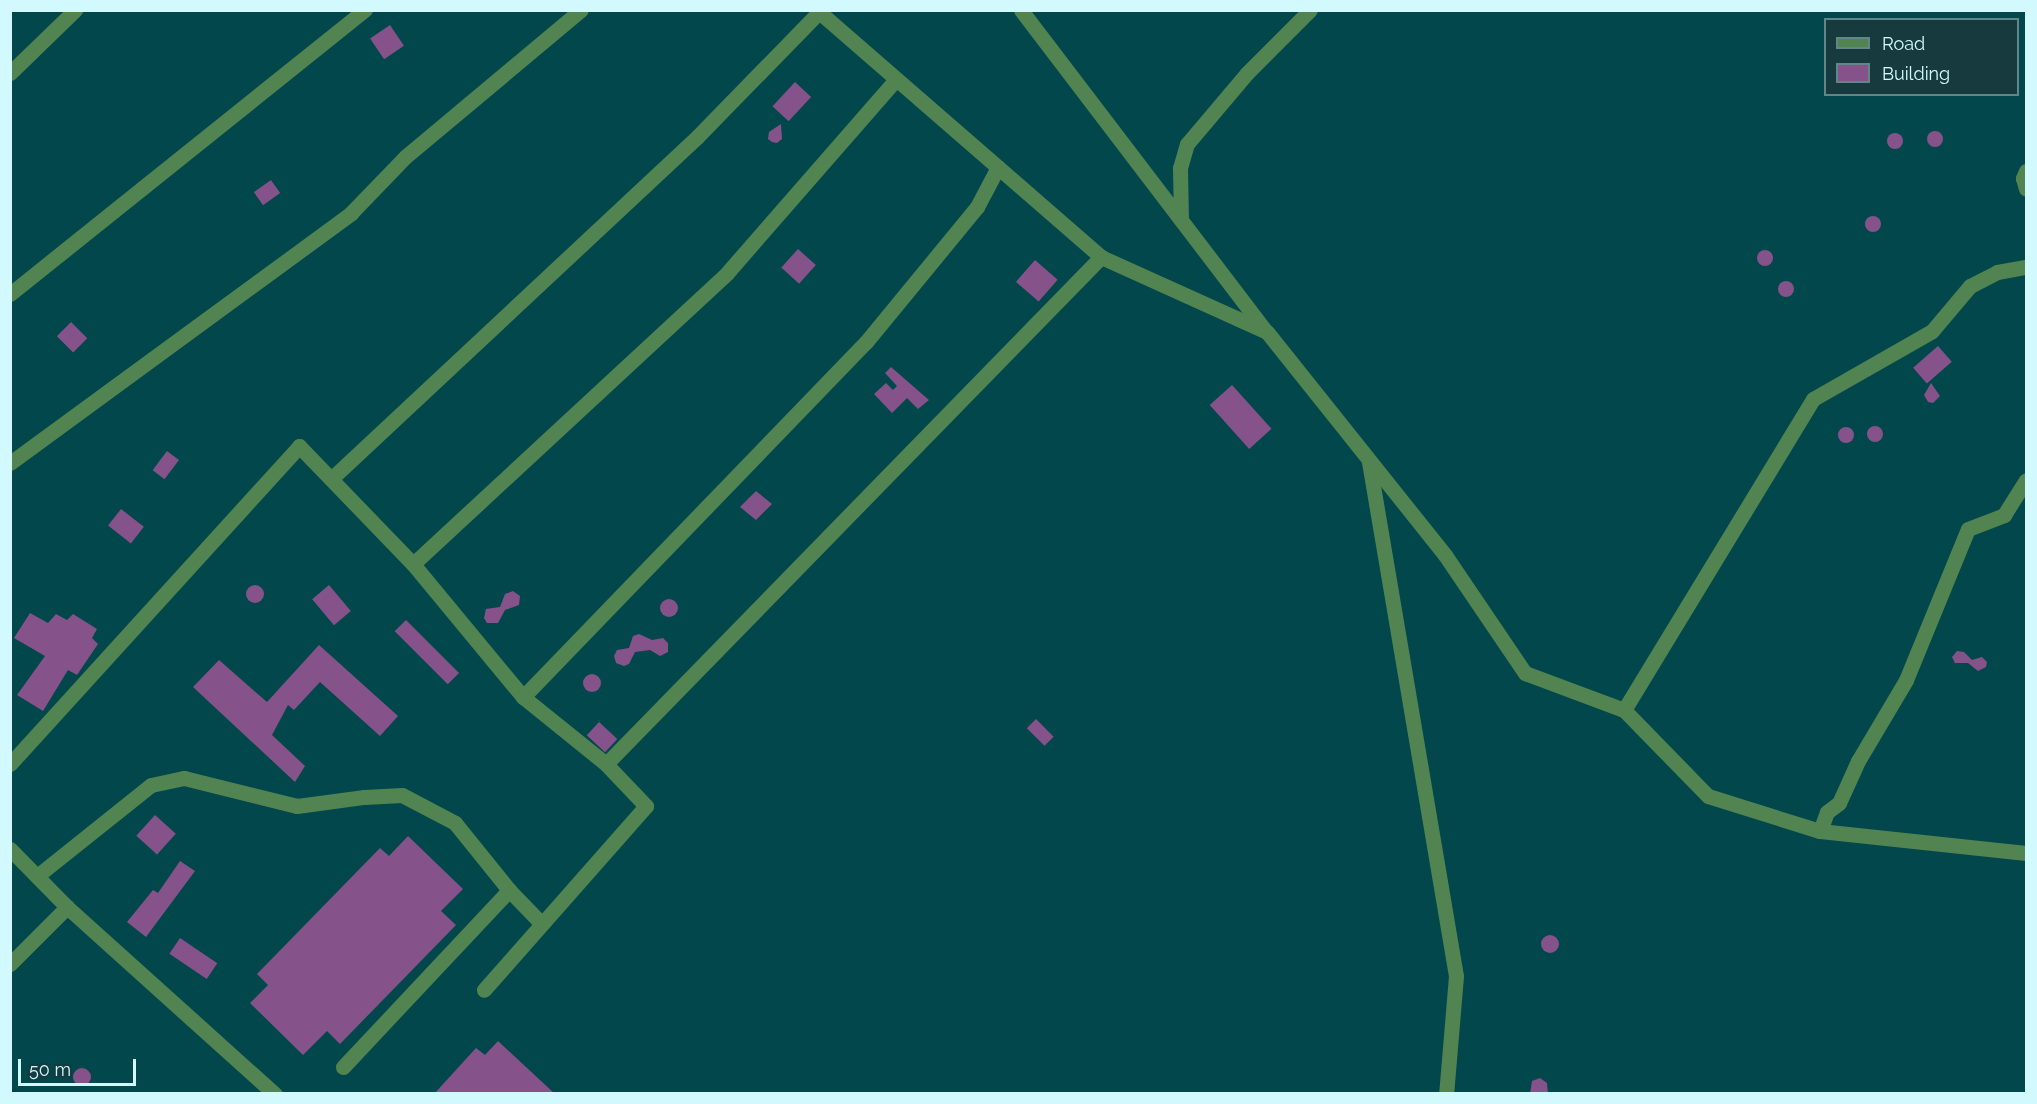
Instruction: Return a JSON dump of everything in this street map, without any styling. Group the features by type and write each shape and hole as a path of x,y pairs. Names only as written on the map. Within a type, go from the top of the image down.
{"street":[{"path":"10,73 75,10"},
{"path":"10,294 365,10"},
{"path":"10,463 351,213 405,157 581,10"},
{"path":"1021,10 1267,332 1445,555 1525,673 1624,710 1708,796 1820,831 2026,853"},
{"path":"1181,220 1180,168 1187,144 1248,73 1310,10"},
{"path":"331,479 696,137 818,11 1101,257 1267,332"},
{"path":"412,564 727,273 896,79"},
{"path":"523,698 866,342 977,207 998,167"},
{"path":"2026,171 2023,178 2026,189"},
{"path":"606,764 1101,257"},
{"path":"1624,710 1813,399 1932,331 1970,286 1997,272 2026,267"},
{"path":"10,764 299,446 412,564 523,698 606,764 646,806 484,990"},
{"path":"1368,459 1456,976 1446,1094"},
{"path":"1820,831 1827,812 1839,803 1858,761 1906,680 1968,529 2004,514 2026,480"},
{"path":"38,876 151,785 184,777 297,806 364,797 402,795 455,823 509,890 542,924"},
{"path":"10,849 67,907 274,1094"},
{"path":"343,1066 509,890"},
{"path":"10,964 67,907"}],"building":[{"path":"390,25 404,46 384,59 370,38"},
{"path":"795,82 811,97 789,121 772,106"},
{"path":"781,124 782,139 777,143 772,142 768,139 769,132"},
{"path":"1935,131 1943,139 1935,147 1927,139"},
{"path":"1895,133 1903,141 1895,149 1887,141"},
{"path":"271,180 280,193 263,205 254,192"},
{"path":"1873,216 1881,224 1873,232 1865,224"},
{"path":"798,249 816,265 799,284 781,268"},
{"path":"1765,250 1773,258 1765,266 1757,258"},
{"path":"1035,260 1058,280 1039,302 1016,282"},
{"path":"1786,281 1794,289 1786,297 1778,289"},
{"path":"71,322 87,338 73,352 57,336"},
{"path":"1938,346 1952,362 1927,383 1913,368"},
{"path":"891,367 929,400 918,409 907,398 892,413 874,394 886,383 893,390 897,386 885,373"},
{"path":"1931,383 1940,396 1933,403 1928,402 1924,395"},
{"path":"1232,385 1271,429 1249,449 1210,405"},
{"path":"1875,426 1881,428 1883,434 1881,440 1875,442 1869,440 1867,434 1869,428"},
{"path":"1846,427 1852,429 1854,435 1852,441 1846,443 1840,441 1838,435 1840,429"},
{"path":"167,451 179,460 165,479 153,470"},
{"path":"756,491 772,504 756,520 740,507"},
{"path":"121,509 144,527 131,543 108,526"},
{"path":"255,585 261,588 264,594 261,600 255,603 249,600 246,594 249,588"},
{"path":"329,585 351,611 334,625 312,599"},
{"path":"513,591 520,596 519,605 505,610 498,623 487,623 484,618 486,609 500,607 505,594"},
{"path":"669,599 675,602 678,608 675,614 669,617 663,614 660,608 663,602"},
{"path":"30,613 48,623 56,614 67,620 73,614 97,629 92,638 98,644 77,675 68,670 43,711 17,695 45,656 14,638"},
{"path":"406,620 459,673 448,684 395,631"},
{"path":"639,634 652,640 663,638 668,643 668,652 660,656 650,650 635,652 629,664 624,666 616,663 614,656 617,650 629,648 633,636"},
{"path":"319,645 398,716 380,736 320,682 294,710 288,705 272,735 305,766 295,782 193,687 219,660 267,702"},
{"path":"1957,651 1964,652 1972,660 1982,657 1987,662 1986,667 1978,671 1968,663 1955,663 1952,657"},
{"path":"592,674 598,677 601,683 598,689 592,692 586,689 583,683 586,677"},
{"path":"1036,719 1054,737 1044,746 1027,728"},
{"path":"599,722 617,739 605,752 587,735"},
{"path":"155,815 176,834 157,855 136,836"},
{"path":"408,836 463,889 441,911 456,925 340,1044 327,1031 303,1055 250,1003 268,985 257,974 380,848 389,856"},
{"path":"180,861 195,871 146,937 127,922 153,890 158,893"},
{"path":"1550,935 1556,938 1559,944 1556,950 1550,953 1544,950 1541,944 1544,938"},
{"path":"180,938 217,963 207,979 169,954"},
{"path":"498,1041 555,1094 434,1094 476,1048 485,1055"},
{"path":"82,1068 88,1071 91,1077 88,1083 82,1086 76,1083 73,1077 76,1071"},
{"path":"1540,1078 1547,1083 1548,1094 1530,1094 1532,1081"}]}
